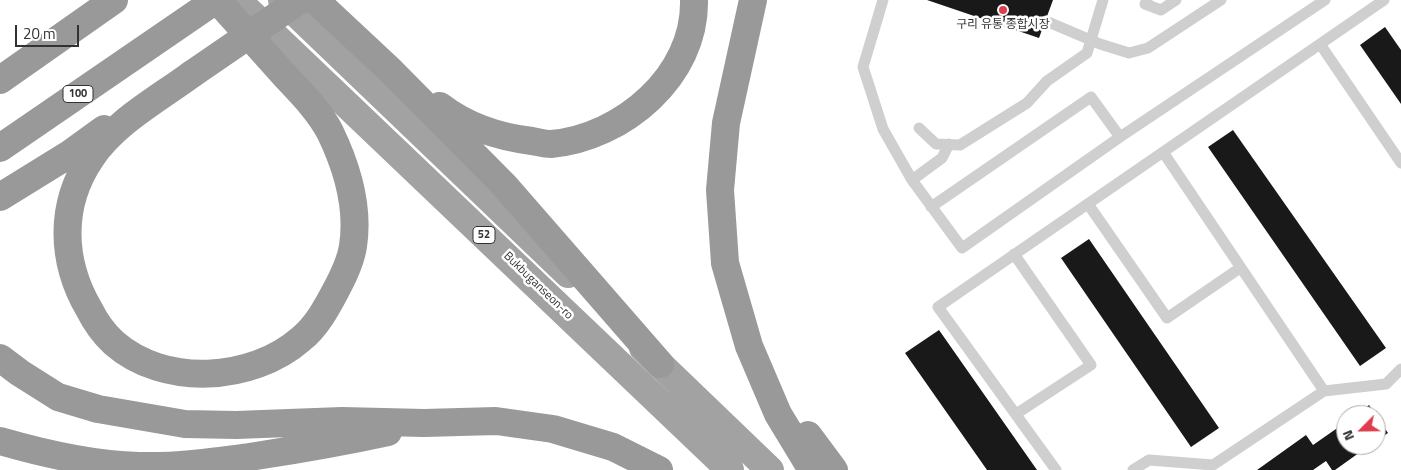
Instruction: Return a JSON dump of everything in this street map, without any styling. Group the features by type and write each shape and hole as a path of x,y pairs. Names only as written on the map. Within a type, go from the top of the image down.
{"highway":[{"path":"0,80 114,0"},
{"name":"100","path":"0,148 217,0"},
{"path":"217,0 314,109 329,131 345,169 355,208 353,247 341,281 326,310 302,338 279,355 248,368 219,373 192,374 164,369 137,358 114,343 96,321 79,292 72,272 68,250 67,221 72,199 79,178 91,157 114,131 192,74 300,0"},
{"name":"Bukbuganseon-ro","path":"237,0 730,470"},
{"name":"52","path":"282,0 770,470"},
{"path":"315,0 391,71 504,185 660,364"},
{"path":"391,71 449,113 476,127 515,139 549,144 572,140 612,126 641,106 661,87 676,66 690,34 694,0"},
{"path":"753,0 726,123 720,190 725,263 748,346 778,414 812,470"},
{"path":"0,197 68,154 116,120 192,74"},
{"path":"748,346 789,409 834,470"},
{"path":"0,358 58,397 98,409 186,424 496,421 554,430 613,447 659,470"},
{"path":"0,441 40,453 85,461 138,466 198,464 339,443 424,423"}],"lane":[{"path":"883,0 862,67 883,129 912,180 962,248 1120,137 1325,0"},
{"path":"919,128 936,144 960,144 1027,103 1047,81 1088,53 1103,0"},
{"path":"1147,0 1145,4 1161,10 1176,0"},
{"path":"1046,21 1100,44 1129,53 1148,48 1222,0"},
{"path":"1056,470 938,307 1384,0"},
{"path":"1320,44 1401,163"},
{"path":"931,207 1091,97 1120,137"},
{"path":"912,180 942,158 949,144"},
{"path":"1162,152 1324,391"},
{"path":"1088,204 1168,318 1240,268"},
{"path":"1014,254 1092,365 1016,414"},
{"path":"1133,470 1149,460 1213,465 1324,391 1386,384 1401,369"}],"building":[{"name":"구리 유통 종합시장","path":"927,0 1053,0 1039,38"},
{"path":"1385,27 1401,50 1401,104 1360,45"},
{"path":"1233,130 1386,348 1360,366 1208,147"},
{"path":"1089,239 1219,428 1191,447 1061,258"},
{"path":"939,330 1037,470 987,470 905,353"},
{"path":"1336,429 1336,455 1356,455 1335,470 1332,470 1326,461 1313,470 1257,470 1306,435 1313,445"}],"place":[{"name":"구리 유통 종합시장","path":"1003,10"}]}
